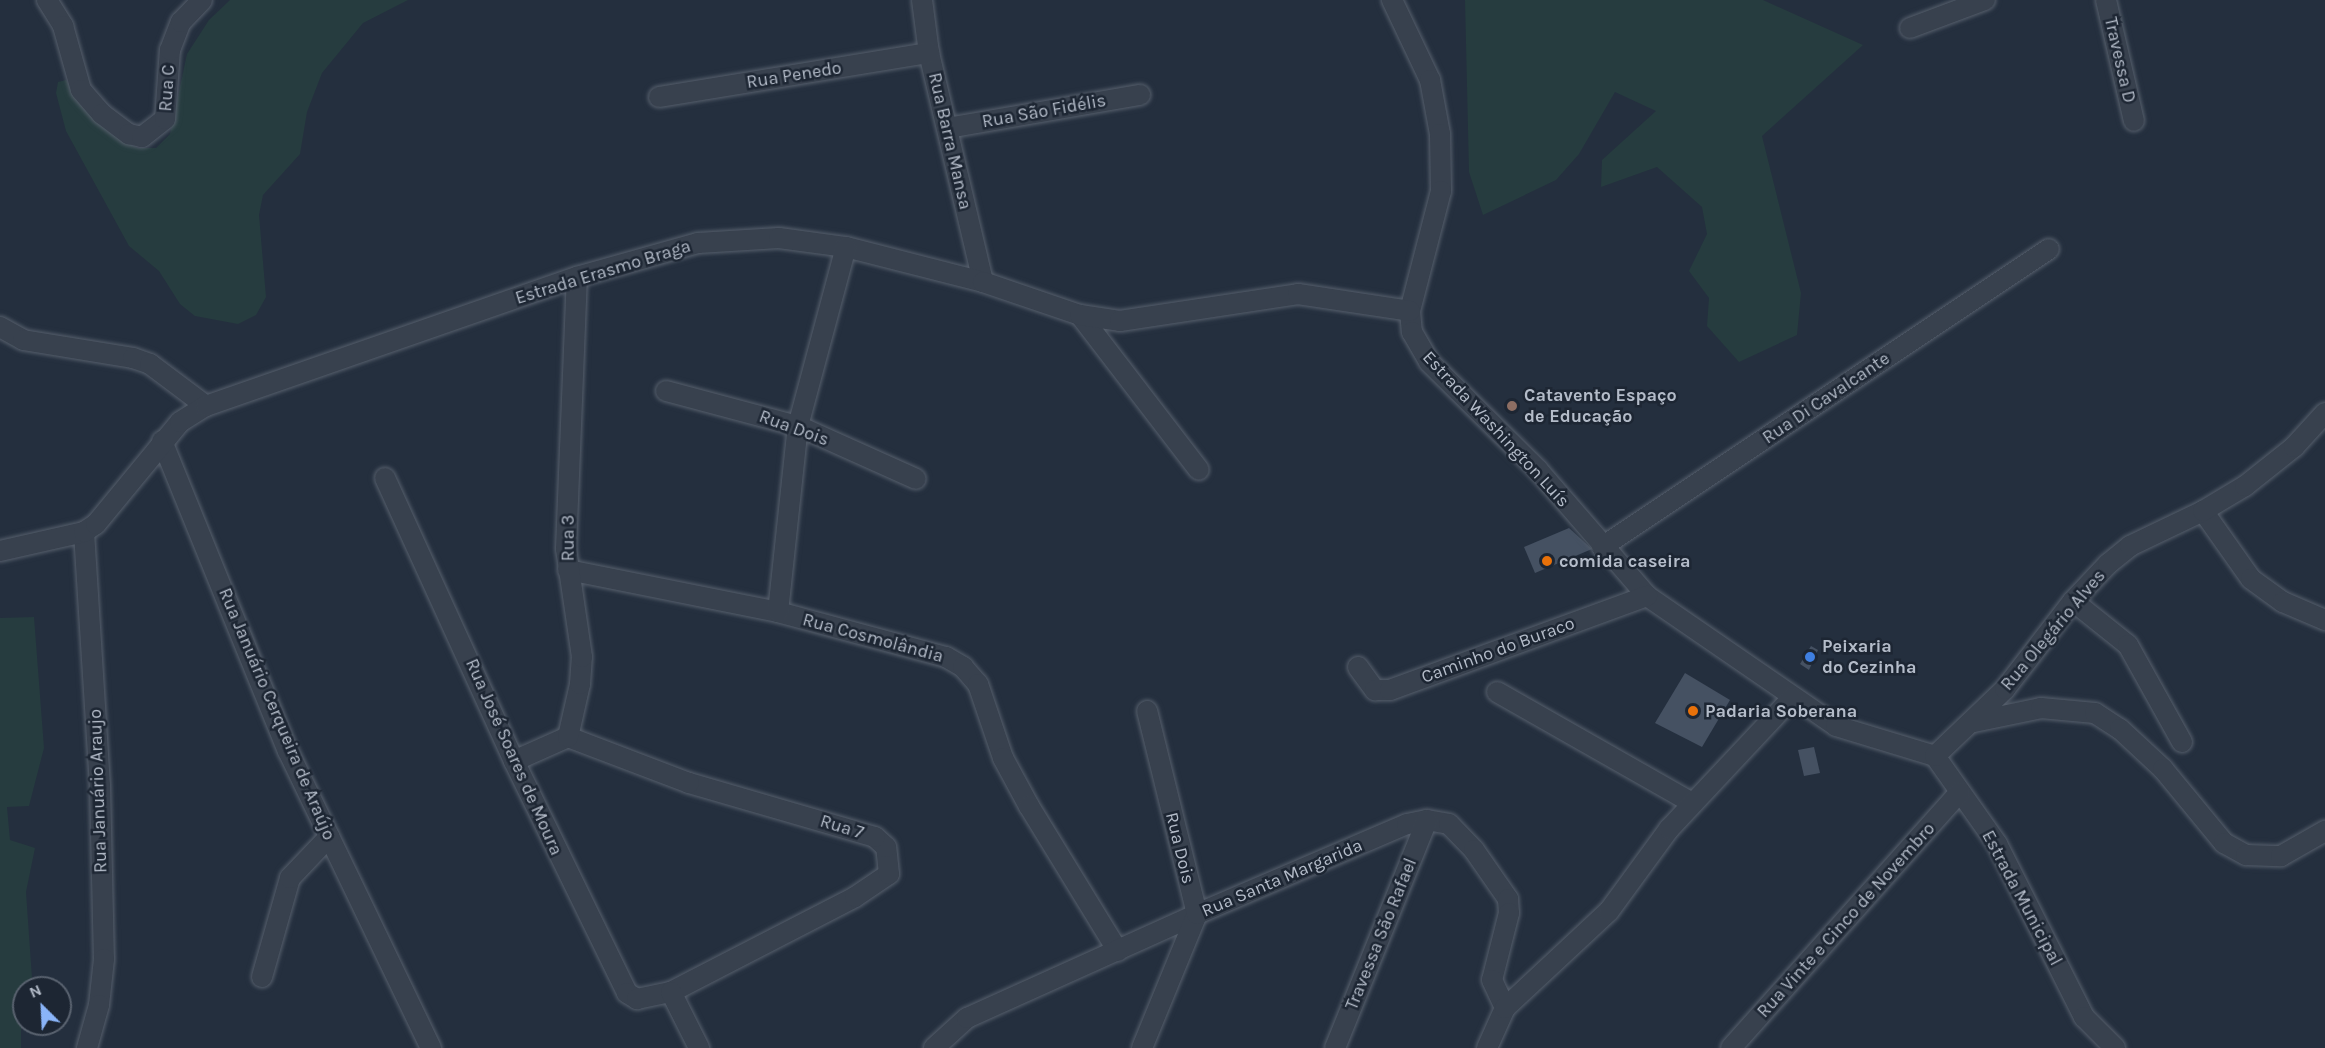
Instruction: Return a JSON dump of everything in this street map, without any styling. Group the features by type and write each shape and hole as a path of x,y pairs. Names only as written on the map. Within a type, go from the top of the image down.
{"street":[{"name":"Rua C","path":"47,0 63,26 81,90 102,114 129,134 142,137 165,119 170,50 181,22 202,0"},
{"name":"Rua Barra Mansa","path":"922,0 929,53 983,282"},
{"name":"Estrada Washington Luís","path":"1392,0 1430,80 1440,134 1442,191 1410,311 1412,333 1429,362 1538,470 1602,548 1647,596 1792,698"},
{"path":"1910,28 1985,0"},
{"name":"Travessa D","path":"2106,0 2134,121"},
{"name":"Rua Penedo","path":"659,97 929,53"},
{"name":"Rua São Fidélis","path":"948,128 1140,95"},
{"name":"Estrada Erasmo Braga","path":"0,551 84,532 112,510 162,441 180,422 206,406 577,277 698,243 779,238 846,247 983,282 1080,315 1120,321 1157,319 1298,294 1410,311"},
{"path":"778,612 798,426 846,247"},
{"name":"Rua Di Cavalcante","path":"1602,548 2049,249"},
{"name":"Rua 3","path":"568,736 582,657 568,570 577,277"},
{"path":"1080,315 1199,470"},
{"path":"0,327 23,340 141,361 206,406"},
{"name":"Rua Dois","path":"666,391 798,426 916,479"},
{"name":"Rua Olegário Alves","path":"1935,756 1974,722 2073,601 2130,546 2204,511 2294,447 2325,413"},
{"name":"Rua Januário Cerqueira de Araújo","path":"162,441 288,751 430,1048"},
{"name":"Rua José Soares de Moura","path":"385,478 514,761 623,988 637,999 671,992"},
{"path":"2204,511 2251,579 2283,602 2325,620"},
{"name":"Rua Januário Araujo","path":"84,532 100,786 104,959 99,1005 87,1048"},
{"name":"Rua Cosmolândia","path":"568,570 778,612 946,657 963,667 978,684 1003,758 1018,787 1118,951"},
{"name":"Caminho do Buraco","path":"1358,667 1375,690 1390,690 1647,596"},
{"path":"2073,601 2128,645 2182,742"},
{"path":"1497,692 1692,803"},
{"path":"1487,1048 1505,1008 1609,911 1692,803 1792,698 1862,738 1935,756"},
{"path":"1974,722 2041,708 2095,713 2120,729 2163,770 2224,843 2246,855 2281,856 2325,831"},
{"name":"Rua Dois","path":"1147,711 1197,914"},
{"path":"514,761 568,736"},
{"name":"Rua 7","path":"568,736 689,783 875,837 886,848 889,874 855,897 671,992"},
{"name":"Estrada Municipal","path":"1935,756 1997,844 2084,1017 2115,1048"},
{"name":"Rua Vinte e Cinco de Novembro","path":"1731,1048 1960,792"},
{"path":"1427,820 1449,824 1508,899 1509,913 1492,980 1505,1008"},
{"name":"Rua Santa Margarida","path":"934,1048 967,1018 1197,914 1407,824 1427,820"},
{"name":"Travessa São Rafael","path":"1335,1048 1427,820"},
{"path":"262,978 290,878 330,837"},
{"path":"1142,1048 1197,914"},
{"path":"671,992 699,1048"}],"green space":[{"path":"230,0 408,0 363,23 322,73 307,112 300,154 263,195 259,215 266,297 256,315 238,324 195,316 180,304 159,271 129,246 66,131 56,93 58,82 66,80 120,138 137,148 156,148 170,134 187,54 209,20"},
{"path":"1465,0 1763,0 1863,45 1762,136 1801,293 1797,335 1739,362 1707,326 1709,298 1689,271 1707,234 1702,207 1657,167 1601,187 1602,160 1656,111 1615,92 1579,154 1556,180 1483,215 1469,172"},
{"path":"34,617 44,748 29,806 7,807 10,840 35,848 26,892 32,976 12,976 12,1036 21,1036 21,1048 0,1048 0,618"}],"building":[{"name":"comida caseira","path":"1569,528 1592,549 1535,573 1524,547"},
{"name":"Peixaria do Cezinha","path":"1811,646 1818,650 1809,670 1800,664"},
{"name":"Padaria Soberana","path":"1685,673 1730,700 1702,747 1655,723"},
{"path":"1814,747 1820,773 1804,776 1798,750"}],"place":[{"name":"Catavento Espaço de Educação","path":"1512,406"},
{"name":"comida caseira","path":"1547,561"},
{"name":"Peixaria do Cezinha","path":"1810,657"},
{"name":"Padaria Soberana","path":"1693,711"}]}
